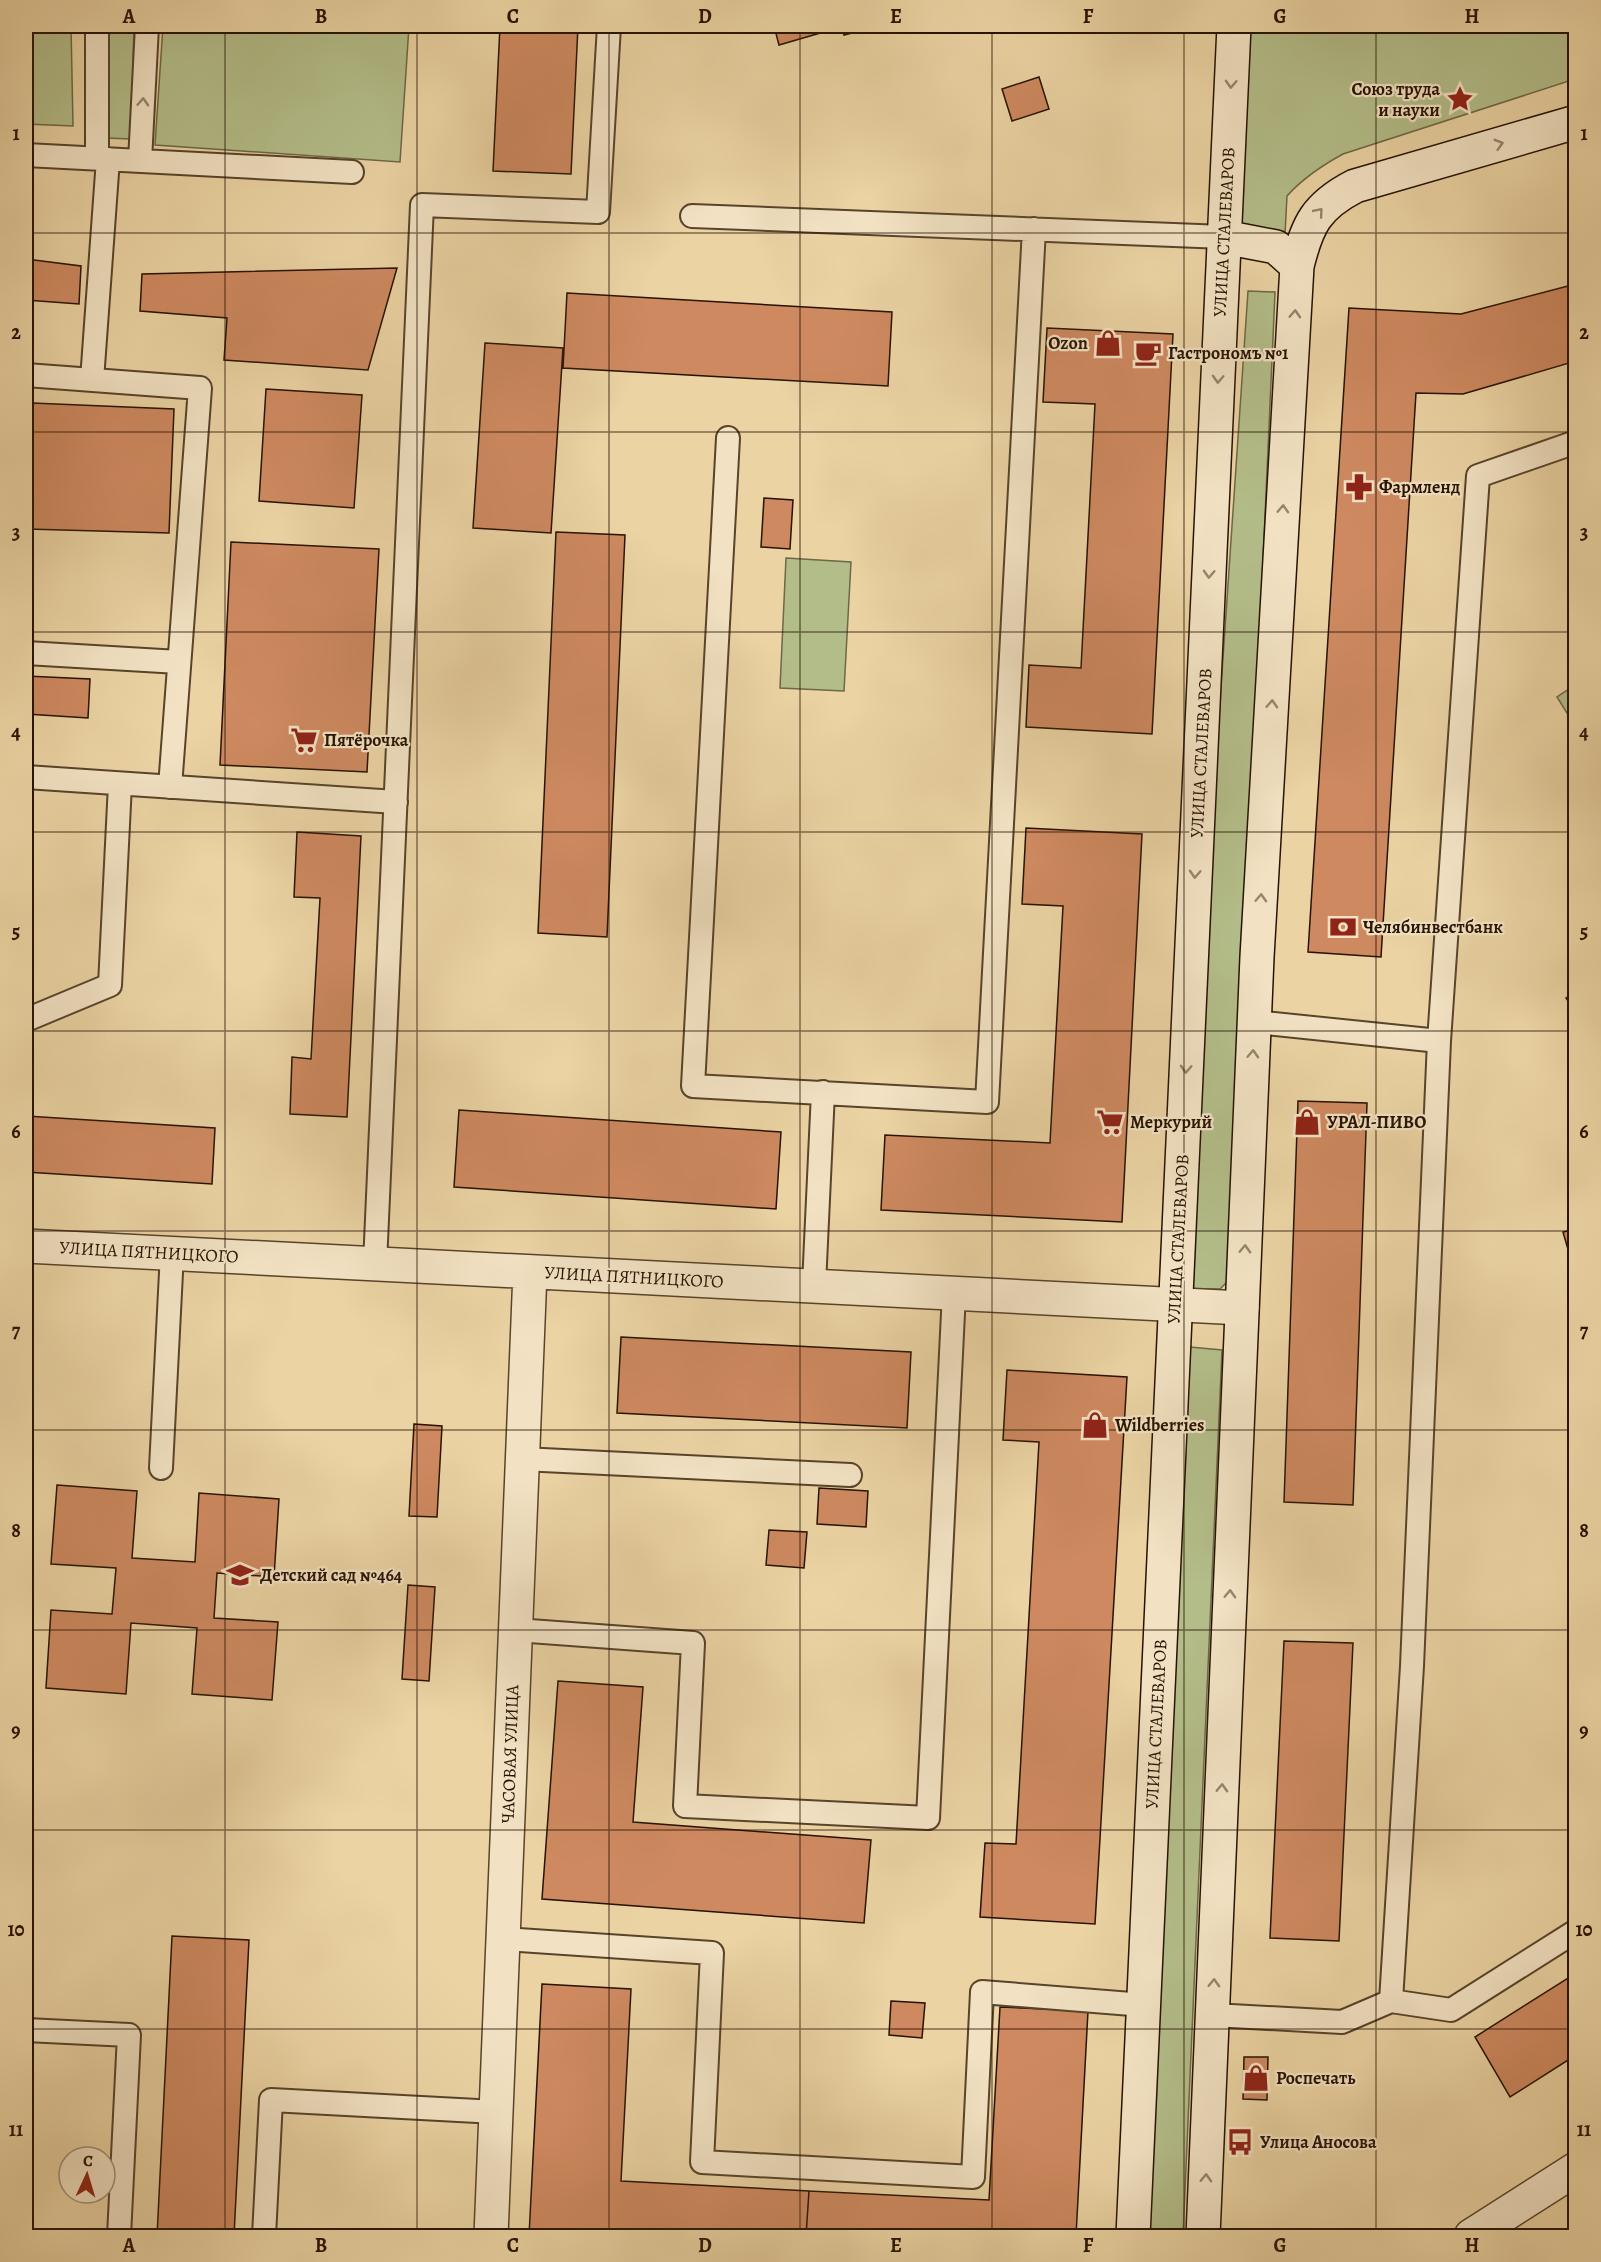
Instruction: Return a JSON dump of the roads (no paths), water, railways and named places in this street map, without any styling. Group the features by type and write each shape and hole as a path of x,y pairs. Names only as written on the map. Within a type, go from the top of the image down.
{"street":[{"name":"УЛИЦА СТАЛЕВАРОВ","path":"1133,2236 1234,26"},
{"path":"1203,2236 1255,1022 1297,266 1305,234 1313,219 1323,206 1354,186 1575,122"},
{"path":"1224,237 1276,247 1297,266"},
{"name":"УЛИЦА ПЯТНИЦКОГО","path":"26,1246 1242,1308"},
{"name":"ЧАСОВАЯ УЛИЦА","path":"491,2236 530,1272"},
{"path":"1471,2236 1575,2169"}],"lane":[{"path":"92,380 102,159 97,26"},
{"path":"140,161 147,26"},
{"path":"375,1264 422,205 598,212 609,26"},
{"path":"26,154 352,172"},
{"path":"692,216 1224,237"},
{"path":"728,438 693,1086 987,1102 1034,229"},
{"path":"26,375 200,388 170,787"},
{"path":"1391,2001 1413,1654 1439,1041 1478,476 1575,442"},
{"path":"26,653 179,662"},
{"path":"26,777 396,801"},
{"path":"26,1020 110,985 120,784"},
{"path":"1255,1022 1439,1041"},
{"path":"814,1285 823,1092"},
{"path":"161,1468 172,1253"},
{"path":"516,1630 693,1643 686,1806 928,1818 954,1293"},
{"path":"522,1459 850,1475"},
{"path":"1213,2015 1342,2022 1391,2001 1451,2010 1575,1931"},
{"path":"503,1939 712,1953 702,2162 973,2177 982,1992 1144,2005"},
{"path":"26,2030 129,2035 119,2236"},
{"path":"264,2236 271,2100 496,2112"}],"place":[{"name":"Союз труда и науки","path":"1460,99"},
{"name":"Ozon","path":"1108,343"},
{"name":"Гастрономъ №1","path":"1148,353"},
{"name":"Фармленд","path":"1359,487"},
{"name":"Пятёрочка","path":"304,740"},
{"name":"Челябинвестбанк","path":"1343,927"},
{"name":"Меркурий","path":"1110,1122"},
{"name":"УРАЛ-ПИВО","path":"1307,1122"},
{"name":"Wildberries","path":"1095,1425"},
{"name":"Детский сад №464","path":"240,1575"},
{"name":"Роспечать","path":"1256,2078"},
{"name":"Улица Аносова","path":"1240,2142"}]}
